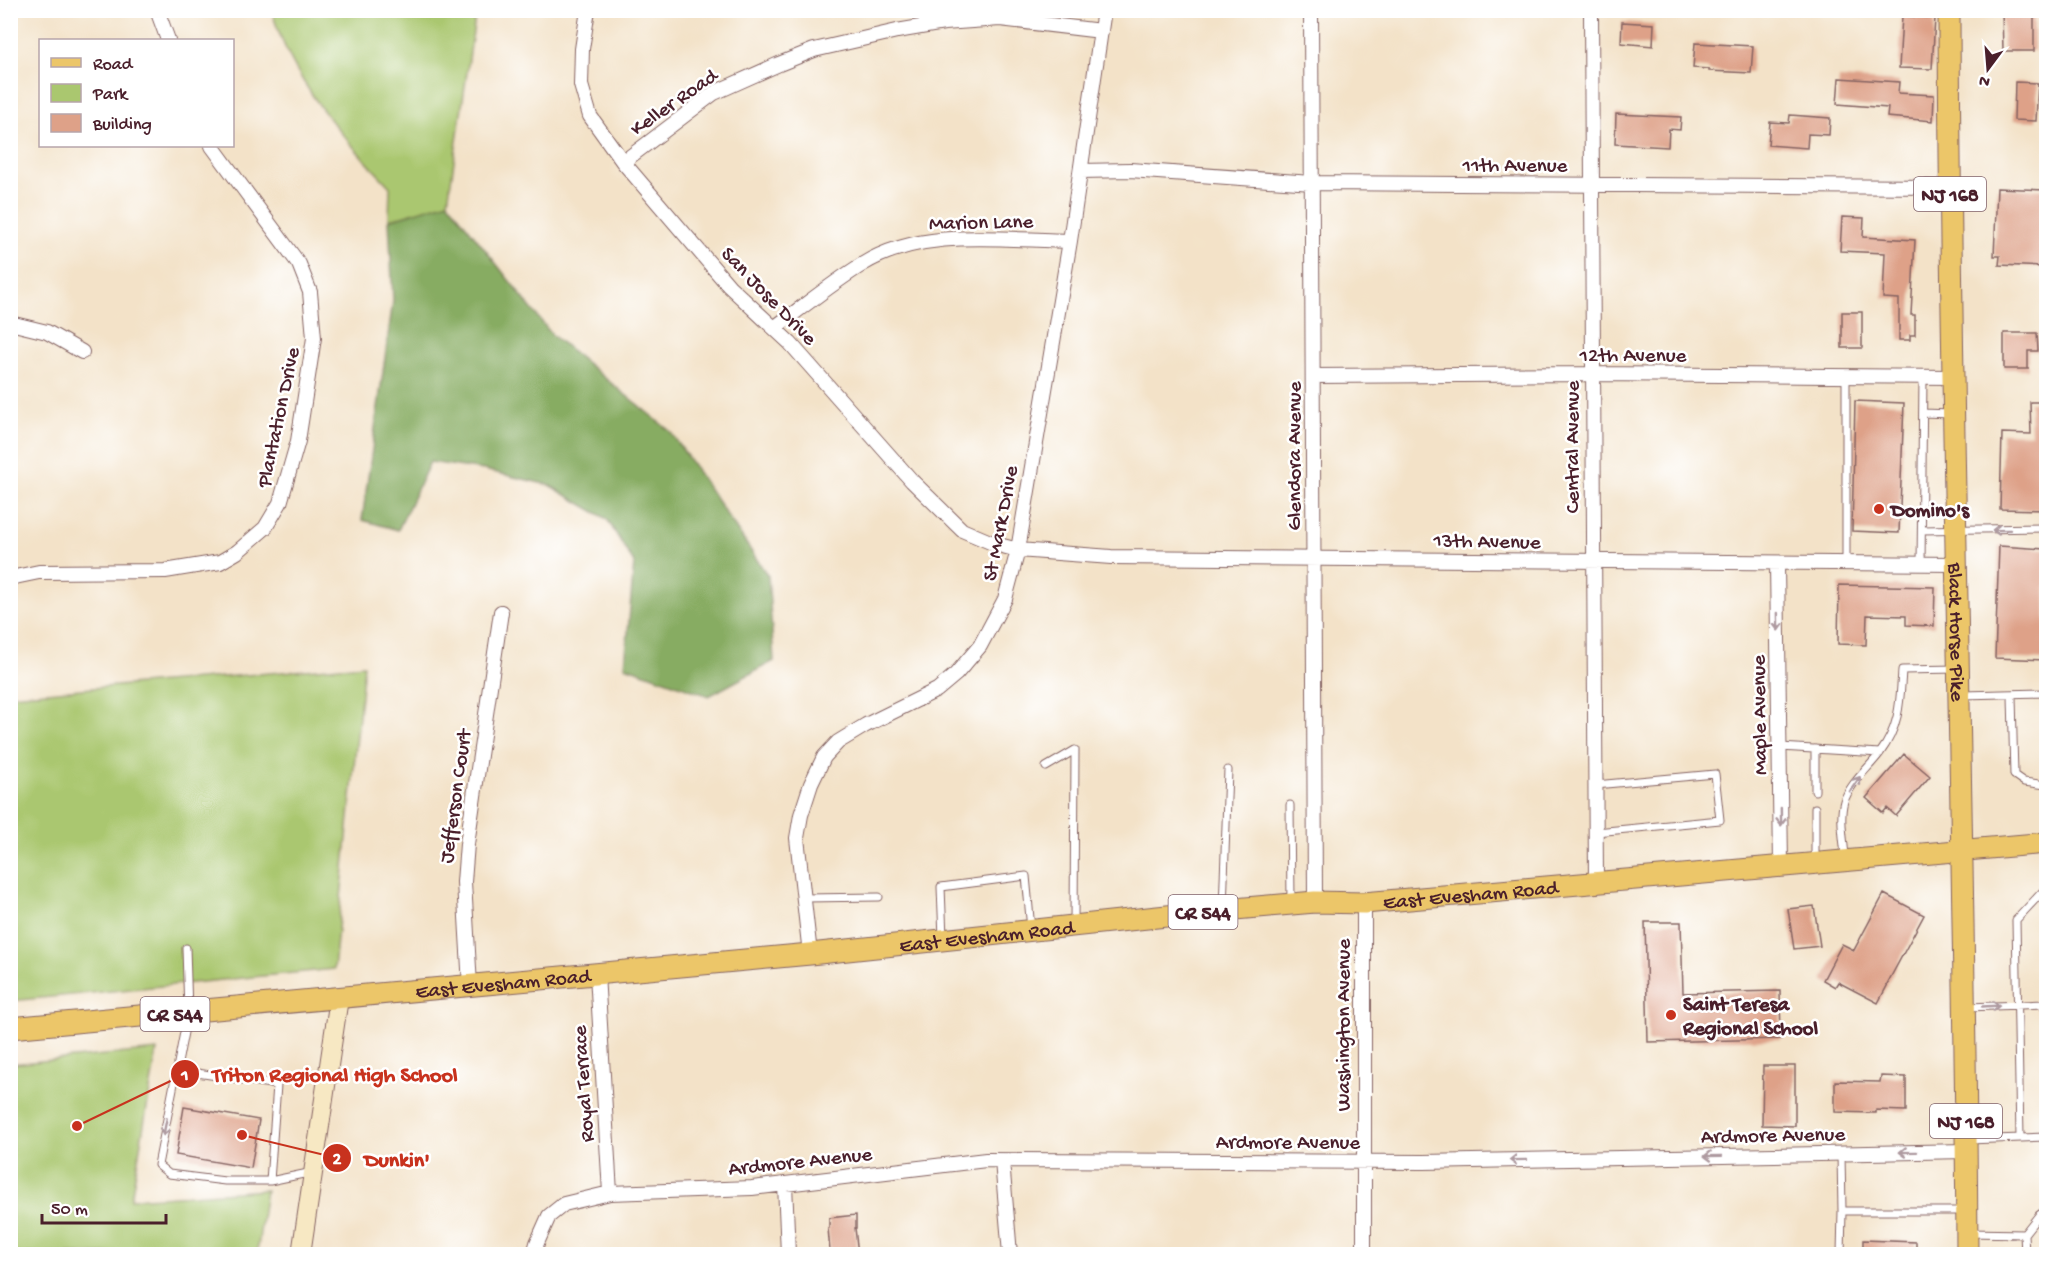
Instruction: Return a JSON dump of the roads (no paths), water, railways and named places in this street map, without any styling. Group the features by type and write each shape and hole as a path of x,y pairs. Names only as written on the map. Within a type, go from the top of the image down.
{"main road":[{"name":"Black Horse Pike","path":"1949,10 1955,531 1964,850 1967,1244"},
{"name":"CR 544","path":"1964,850 2046,843"},
{"name":"East Evesham Road","path":"10,1028 810,954 1223,910 1315,902 1364,903 1964,850"}],"street":[{"path":"158,10 168,39"},
{"name":"San Jose Drive","path":"588,10 582,49 581,85 590,116 623,162 729,286 790,343 912,481 962,530 995,544 1018,550"},
{"name":"St Mark Drive","path":"810,954 796,838 811,784 824,757 838,742 866,724 937,690 956,674 980,646 1005,599 1018,550 1070,241 1104,10"},
{"name":"Glendora Avenue","path":"1311,10 1315,902"},
{"name":"Central Avenue","path":"1591,10 1591,374 1596,884"},
{"name":"Keller Road","path":"623,162 714,93 814,50 944,22 1000,19 1101,31"},
{"name":"Plantation Drive","path":"10,578 39,572 165,571 220,562 237,552 266,528 280,503 298,441 315,338 310,292 299,264 213,147"},
{"name":"11th Avenue","path":"1080,171 1130,170 1312,183 1950,187"},
{"name":"Marion Lane","path":"774,328 864,263 904,246 946,238 1070,241"},
{"path":"10,322 47,332 82,352"},
{"name":"12th Avenue","path":"1313,376 1591,374 1953,377"},
{"name":"13th Avenue","path":"1018,550 1111,557 1956,564"},
{"name":"Maple Avenue","path":"1777,563 1781,866"},
{"name":"Jefferson Court","path":"470,986 464,882 466,844 501,612"},
{"name":"Washington Avenue","path":"1364,903 1364,1254"},
{"name":"Royal Terrace","path":"597,974 610,1192"},
{"path":"301,1254 339,998"},
{"name":"Ardmore Avenue","path":"534,1254 549,1216 564,1204 610,1192 752,1188 986,1160 1363,1163 1841,1154 1966,1146"},
{"path":"1002,1161 1010,1254"},
{"path":"785,1184 788,1254"}],"lane":[{"path":"1846,376 1846,562"},
{"path":"1921,564 1923,377"},
{"path":"1923,413 1953,414"},
{"path":"1922,530 2046,528"},
{"path":"1845,860 1842,818 1844,802 1852,786 1880,753 1894,732 1900,708 1902,670 1959,669"},
{"path":"1960,695 2012,696 2046,693"},
{"path":"2012,696 2014,775 2024,782 2046,785"},
{"path":"1780,747 1880,753"},
{"path":"1815,749 1815,790"},
{"path":"1046,767 1075,750 1074,927"},
{"path":"1223,910 1228,770"},
{"path":"1595,784 1715,774 1720,820 1596,832"},
{"path":"1290,805 1291,904"},
{"path":"1815,808 1815,863"},
{"path":"944,940 941,887 1026,876 1031,932"},
{"path":"2020,1138 2016,920 2046,890"},
{"path":"805,898 879,897"},
{"path":"186,948 188,1012 158,1165 170,1174 225,1181 270,1181 313,1172"},
{"path":"1965,1007 2046,1004"},
{"path":"177,1070 277,1085 270,1181"},
{"path":"1966,1146 2020,1138 2046,1137"},
{"path":"1841,1154 1841,1254"},
{"path":"1842,1211 1966,1210"},
{"path":"2025,1254 2024,1234 2046,1210"},
{"path":"1967,1244 2024,1234"}],"place":[{"name":"Domino's","path":"1879,509"},
{"name":"Saint Teresa Regional School","path":"1671,1015"},
{"name":"Triton Regional High School","path":"77,1126"},
{"name":"Dunkin'","path":"242,1135"}]}
